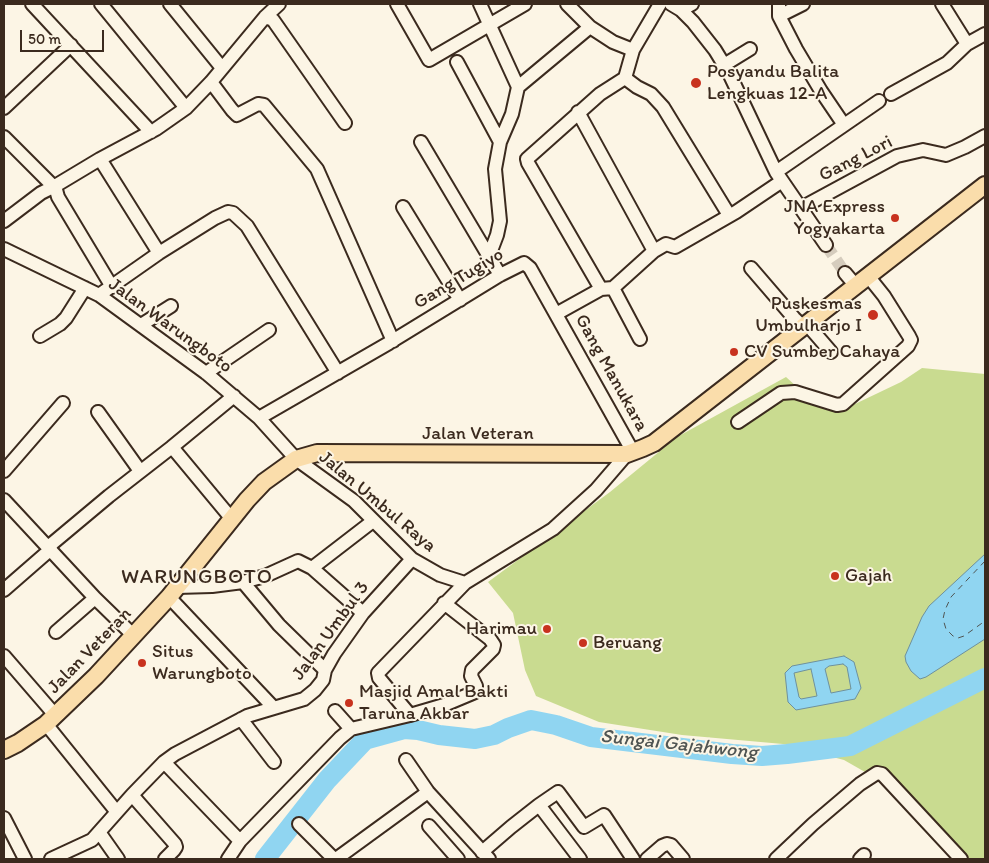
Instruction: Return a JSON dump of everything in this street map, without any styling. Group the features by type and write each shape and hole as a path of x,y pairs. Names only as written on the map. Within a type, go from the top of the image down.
{"main road":[{"name":"Jalan Veteran","path":"4,750 18,743 51,720 134,636 173,592 231,518 264,482 296,459 318,453 630,453 654,443 985,185"}],"street":[{"path":"32,4 151,132"},
{"path":"101,4 186,108"},
{"path":"170,4 222,68"},
{"path":"397,4 429,60 525,4"},
{"path":"480,4 518,88"},
{"path":"567,4 590,27 613,42 633,50"},
{"path":"640,339 527,162 528,158 578,112 600,94 625,78 633,50 660,4"},
{"path":"803,4 779,10 816,83 844,126"},
{"path":"942,4 967,44"},
{"path":"4,221 30,200 151,132 186,108 211,82 277,5"},
{"path":"682,6 724,65 779,177 826,245"},
{"path":"266,17 273,20 345,123"},
{"path":"489,256 500,221 494,169 500,142 512,114 518,88 590,27"},
{"path":"891,94 947,63 967,44 985,34"},
{"path":"4,108 70,44"},
{"path":"724,65 750,49"},
{"path":"457,62 500,142"},
{"path":"625,78 651,94 663,107 729,215"},
{"path":"211,82 237,115 258,104 264,106 317,169 393,341"},
{"path":"556,314 607,288 654,250 666,244 675,247 729,215 844,126 880,101"},
{"path":"578,112 654,250"},
{"name":"Gang Lori","path":"801,208 897,156 923,150 946,155 985,136"},
{"path":"4,138 55,187 58,197 112,287"},
{"path":"422,142 500,275"},
{"path":"100,159 159,253"},
{"path":"403,207 460,300"},
{"path":"99,295 159,253 220,215 228,212 236,215 250,230 338,373"},
{"name":"Jalan Warungboto","path":"4,249 99,295 141,325 234,396 259,418 296,459"},
{"name":"Gang Tugiyo","path":"259,418 393,341 500,275 524,263 530,268 556,314"},
{"path":"751,268 794,318 804,325 831,352"},
{"path":"738,422 781,393 795,392 837,405 843,404 908,346 911,340 884,296 862,281 845,273"},
{"path":"40,336 60,324 66,318 85,288"},
{"path":"141,325 171,306"},
{"name":"Gang Manukara","path":"556,314 630,453"},
{"path":"206,373 269,330"},
{"path":"4,590 140,471 234,396"},
{"path":"4,471 63,403"},
{"path":"98,412 140,471"},
{"path":"172,447 231,518"},
{"path":"410,715 379,678 378,673 465,583 553,530 596,490 630,453"},
{"name":"Jalan Umbul Raya","path":"296,459 354,501 412,559 440,575 465,583"},
{"path":"4,500 95,598 134,636"},
{"path":"312,568 373,521"},
{"name":"Jalan Umbul 3","path":"51,859 92,840 132,795 164,762 175,754 241,719 273,707 304,699 315,690 322,680 334,654 363,613 412,559"},
{"path":"173,592 243,582 265,576 298,561 312,568 363,613"},
{"path":"243,582 279,625 326,670"},
{"path":"173,592 273,707"},
{"path":"56,632 95,598"},
{"path":"228,859 240,841 333,745 351,729 444,705 475,692 476,686 471,676 472,670 493,649 494,645 490,639 444,603"},
{"path":"4,656 116,812"},
{"path":"335,711 351,729"},
{"path":"241,719 274,762"},
{"path":"406,760 428,792 486,856 511,827 558,792 584,828 604,815 633,859"},
{"path":"164,762 240,841"},
{"path":"776,859 827,812 860,784 877,773 882,774 962,859"},
{"path":"299,824 335,859 428,792"},
{"path":"132,795 175,844 174,850 165,859"},
{"path":"539,805 580,859"},
{"path":"4,818 15,842 26,859"},
{"path":"429,826 458,859"},
{"path":"99,832 118,859"},
{"path":"647,859 667,844 671,845 683,859"}],"green space":[{"path":"922,368 985,374 985,859 962,859 879,780 844,760 783,744 682,735 599,722 536,696 525,670 513,613 488,582 610,492 677,437 786,377 818,406 831,410 855,404 901,382"}],"water":[{"path":"985,554 985,639 920,679 911,671 905,656 922,617 929,606"},
{"path":"844,656 854,662 861,688 855,699 796,710 788,702 785,673 792,666","holes":["843,664 847,667 851,689 831,693 825,669 829,666","811,669 817,696 801,699 794,673"]}],"waterway":[{"name":"Sungai Gajahwong","path":"364,740 404,729 475,739 494,735 531,720 556,725 591,737 732,754 762,756 787,754 850,746 985,678"},
{"name":"Sungai Gajahwong","path":"265,859 327,780 363,742"}],"ferry route":[{"path":"985,561 951,597 943,619 946,629 958,638 964,636 985,621"}],"tunnel":[{"path":"826,245 845,273"}],"place":[{"name":"Posyandu Balita Lengkuas 12-A","path":"696,83"},
{"name":"JNA Express Yogyakarta","path":"895,218"},
{"name":"Puskesmas Umbulharjo I","path":"873,315"},
{"name":"CV Sumber Cahaya","path":"734,352"},
{"name":"Gajah","path":"835,576"},
{"name":"Harimau","path":"547,629"},
{"name":"Beruang","path":"583,643"},
{"name":"Situs Warungboto","path":"142,663"},
{"name":"Masjid Amal Bakti Taruna Akbar","path":"349,703"}],"district":[{"name":"WARUNGBOTO","path":"197,578"}]}
